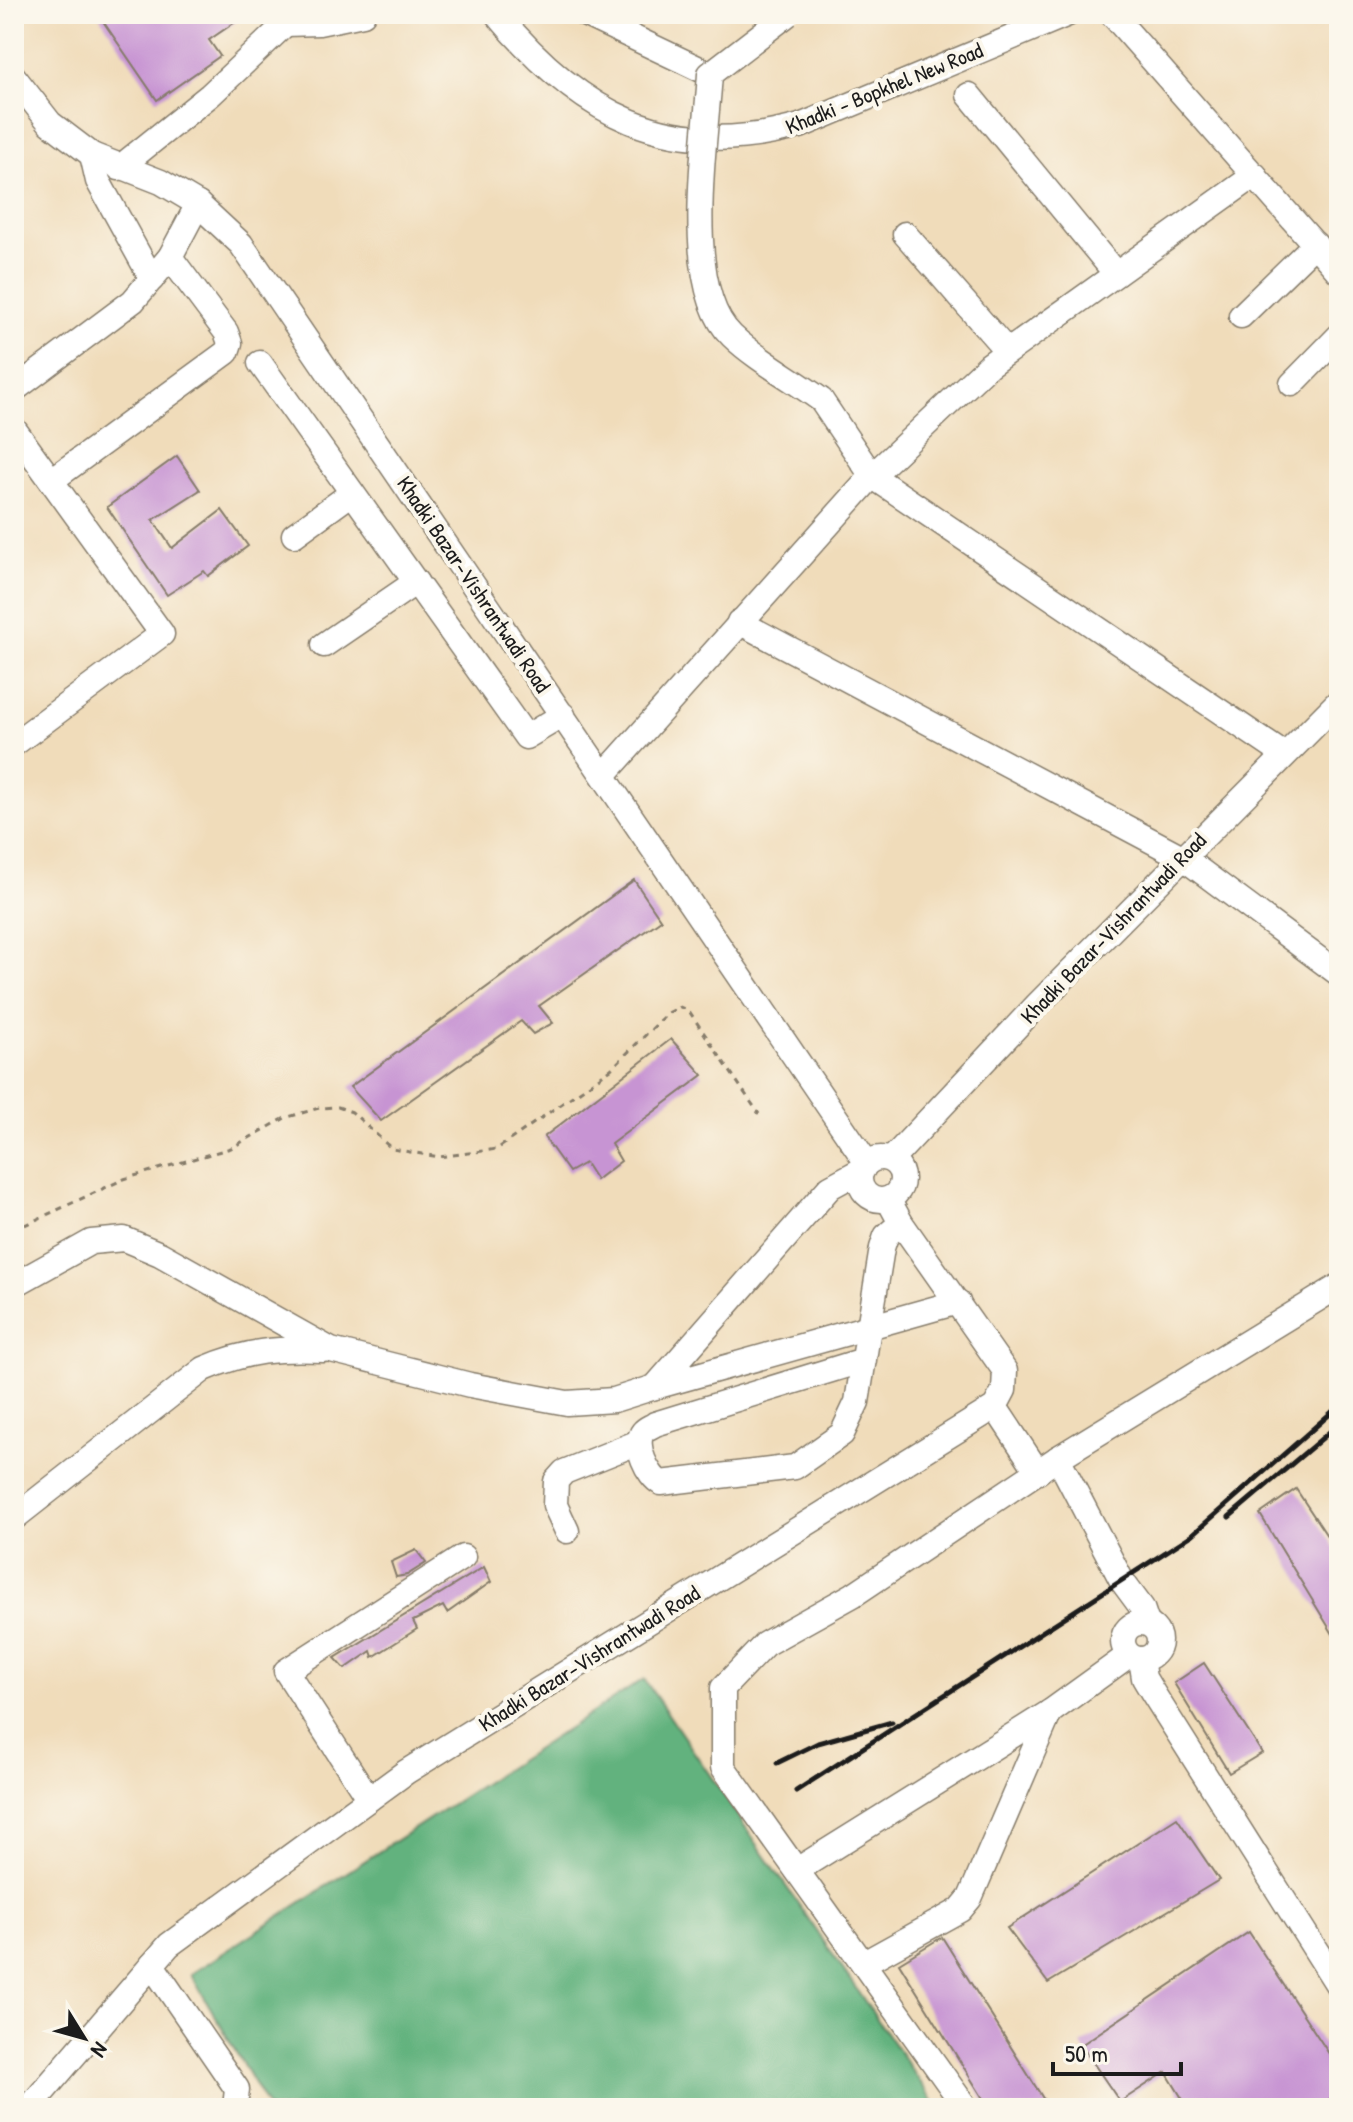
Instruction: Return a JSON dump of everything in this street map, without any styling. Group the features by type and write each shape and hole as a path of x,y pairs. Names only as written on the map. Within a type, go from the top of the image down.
{"street":[{"path":"119,168 210,95 291,19 319,23 363,14"},
{"name":"Khadki - Bopkhel New Road","path":"497,14 536,57 611,114 652,131 721,140 763,136 800,126 1068,14"},
{"path":"584,14 710,74"},
{"path":"788,14 710,74 700,261 709,304 731,335 821,400 872,476 1184,691 1283,754"},
{"path":"1112,14 1339,272"},
{"name":"Khadki Bazar-Vishrantwadi Road","path":"14,77 50,123 92,155 161,182 198,204 241,244 874,1164"},
{"path":"969,95 1116,274"},
{"path":"92,155 98,181 152,279"},
{"path":"604,775 872,476 1007,351 1255,175"},
{"path":"14,390 133,301 170,257 198,204"},
{"path":"905,234 1007,351"},
{"path":"1241,316 1315,244"},
{"path":"52,480 227,352 230,343 226,332 170,257"},
{"path":"1292,384 1339,336"},
{"path":"260,363 526,737 563,715"},
{"path":"14,429 162,634 14,744"},
{"path":"294,535 352,493"},
{"path":"324,645 416,582"},
{"path":"739,622 1182,857 1339,974"},
{"name":"Khadki Bazar-Vishrantwadi Road","path":"655,1387 830,1187 874,1164 1339,701"},
{"path":"874,1164 898,1165 903,1180 896,1195 888,1199 880,1201 865,1193 860,1177 874,1164"},
{"path":"797,1870 1135,1657 1154,1653 1159,1640 1048,1465 995,1407 1004,1390 1005,1371 901,1223 888,1199"},
{"path":"864,1360 655,1424 643,1432 639,1442 649,1472 661,1483 795,1467 842,1434 857,1402 871,1326 882,1248 886,1236 901,1223"},
{"path":"14,1285 91,1242 124,1239 160,1254 331,1350"},
{"path":"966,2108 723,1767 723,1688 765,1644 853,1595 1048,1465 1339,1286"},
{"path":"14,1518 204,1369 234,1356 274,1348 331,1350 470,1385 567,1403 614,1400 958,1302"},
{"name":"Khadki Bazar-Vishrantwadi Road","path":"29,2108 169,1945 406,1772 995,1407"},
{"path":"567,1531 555,1505 556,1481 564,1472 639,1442"},
{"path":"369,1799 286,1671 463,1557"},
{"path":"1135,1657 1153,1693 1339,1987"},
{"path":"864,1963 960,1910 970,1898 1050,1712"},
{"path":"152,1965 237,2089 235,2108"}],"path":[{"path":"14,1230 124,1179 231,1148 285,1118 319,1108 338,1107 352,1112 392,1149 439,1157 497,1149 566,1104 611,1069 668,1013 680,1007 689,1011 759,1114"}],"green space":[{"path":"644,1679 938,2108 268,2108 191,1974"}],"building":[{"path":"98,14 247,14 209,40 220,56 157,100"},
{"path":"177,456 200,490 153,520 172,548 222,510 248,546 208,576 204,571 167,595 107,507"},
{"path":"634,880 661,920 539,1006 553,1023 533,1034 521,1021 381,1121 350,1087"},
{"path":"671,1039 703,1075 611,1144 621,1161 596,1180 585,1163 569,1172 544,1137"},
{"path":"1296,1489 1339,1554 1339,1644 1260,1514"},
{"path":"416,1550 426,1563 407,1575 396,1577 391,1562"},
{"path":"484,1567 491,1582 447,1613 443,1606 413,1621 417,1629 373,1657 371,1651 345,1669 335,1658"},
{"path":"1204,1663 1262,1753 1229,1773 1174,1683"},
{"path":"1177,1818 1219,1880 1048,1983 1007,1928"},
{"path":"1249,1932 1339,2069 1339,2093 1315,2108 1188,2108 1166,2072 1120,2102 1081,2045"},
{"path":"942,1937 1049,2108 989,2108 899,1963"}],"railway":[{"path":"796,1791 1192,1535 1339,1406"},
{"path":"1229,1517 1339,1424"},
{"path":"777,1763 818,1743 892,1722"}]}
